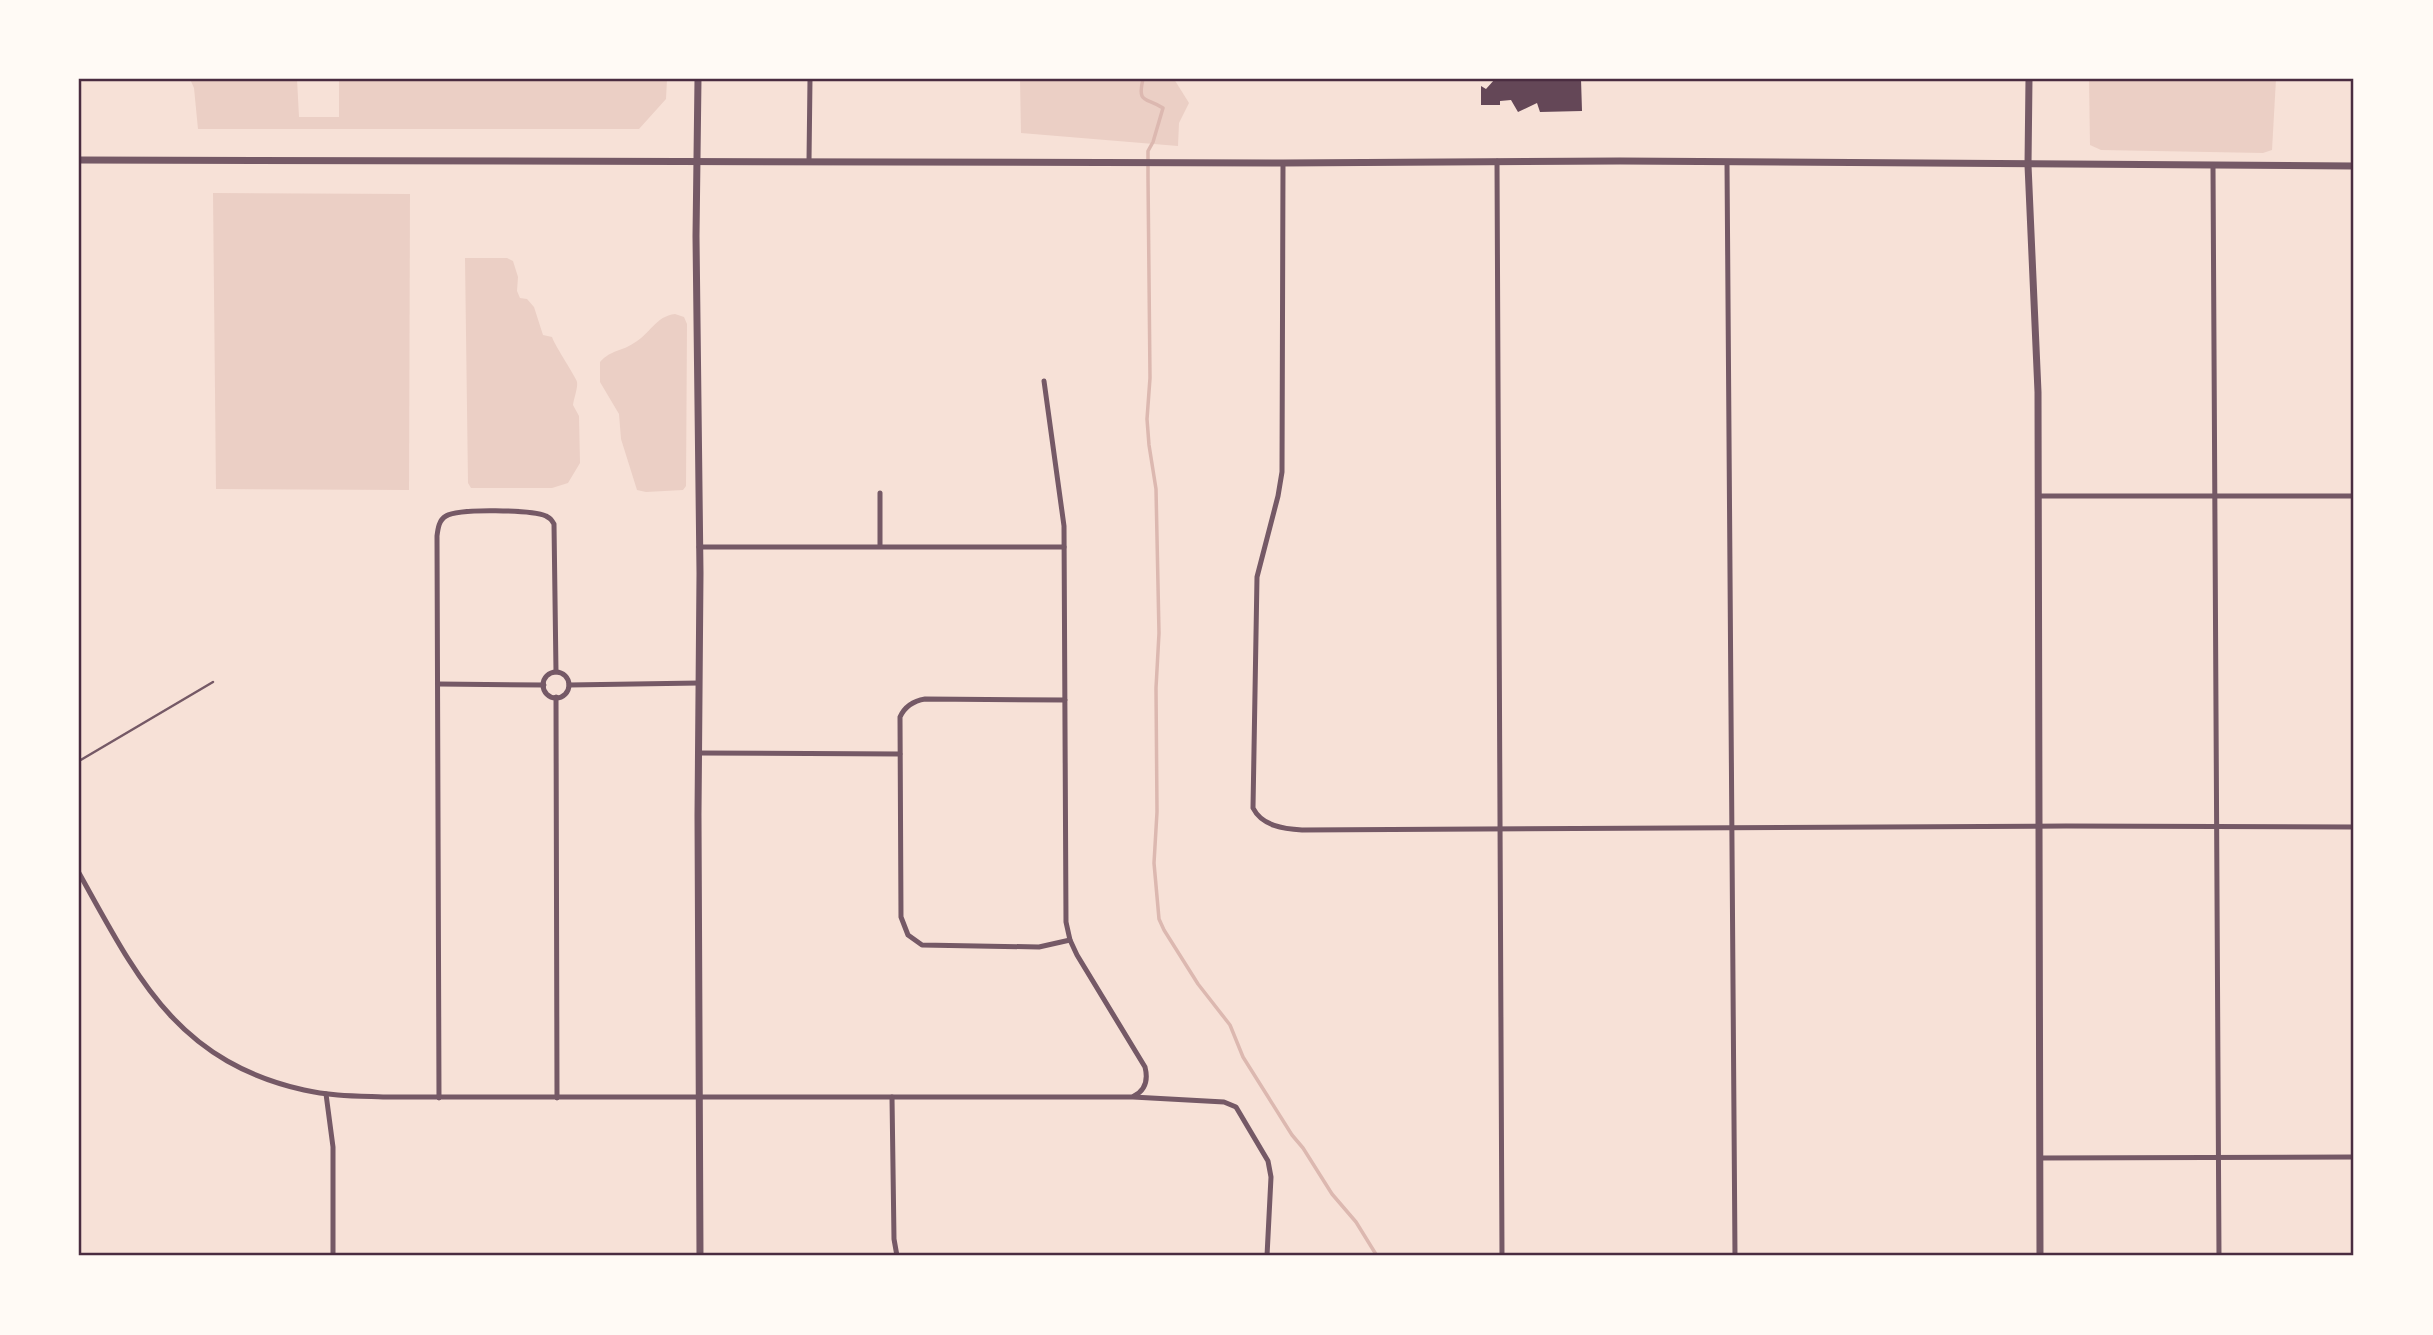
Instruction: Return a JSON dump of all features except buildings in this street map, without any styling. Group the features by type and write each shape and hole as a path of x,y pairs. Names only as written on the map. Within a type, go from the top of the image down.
{"street":[{"path":"698,79 696,160 700,1256"},
{"path":"809,162 810,79"},
{"path":"2029,79 2028,165 2038,391 2040,1256"},
{"path":"79,160 1140,163 1497,161 2354,166"},
{"path":"1497,161 1502,1256"},
{"path":"1727,162 1734,828 1735,1256"},
{"path":"1283,163 1282,472 1257,578 1253,808 1257,816 1268,823 1286,829 1500,830 2354,827"},
{"path":"2213,167 2219,1256"},
{"path":"1044,381 1063,507 1066,922 1070,940 1145,1067 1147,1074 1144,1087 1133,1097"},
{"path":"880,493 880,546"},
{"path":"2038,496 2354,496"},
{"path":"439,1098 437,536 442,519 461,512 533,513 545,516 554,524 556,672"},
{"path":"699,547 1064,547"},
{"path":"556,672 564,674 569,685 566,692 556,697 549,695 544,685 546,677 556,672"},
{"path":"569,685 699,683"},
{"path":"438,684 544,685"},
{"path":"556,697 557,1098"},
{"path":"1065,700 916,701 904,709 900,718 901,918 908,935 922,945 1039,947 1070,940"},
{"path":"699,753 900,754"},
{"path":"79,873 131,966 148,991 185,1031 221,1057 258,1076 281,1084 326,1094 439,1098 1133,1097 1224,1102 1236,1107 1268,1161 1267,1256"},
{"path":"326,1094 333,1147 333,1256"},
{"path":"892,1097 894,1239 897,1256"},
{"path":"2041,1158 2354,1157"}],"lane":[{"path":"79,761 213,682"}],"shaded area":[{"path":"190,79 297,79 299,117 339,117 339,79 667,79 666,99 639,129 198,129 194,88"},
{"path":"1020,79 1174,79 1189,103 1179,123 1178,146 1021,133"},
{"path":"2089,79 2276,79 2272,150 2263,153 2101,150 2090,145"},
{"path":"213,193 410,194 409,490 216,489"},
{"path":"465,258 507,258 513,261 520,298 527,299 534,307 543,335 552,337 577,382 573,405 579,416 580,463 568,483 552,488 471,488 468,483"},
{"path":"675,314 684,317 687,324 686,486 683,490 646,492 637,490 621,439 619,414 600,382 600,362 640,339 663,318"}],"waterway":[{"path":"1143,79 1141,93 1144,99 1163,108 1148,151 1150,378 1147,419 1156,489 1159,633 1154,863 1159,919 1198,984 1230,1025 1243,1057 1292,1135 1332,1194 1356,1222 1377,1256"}]}
